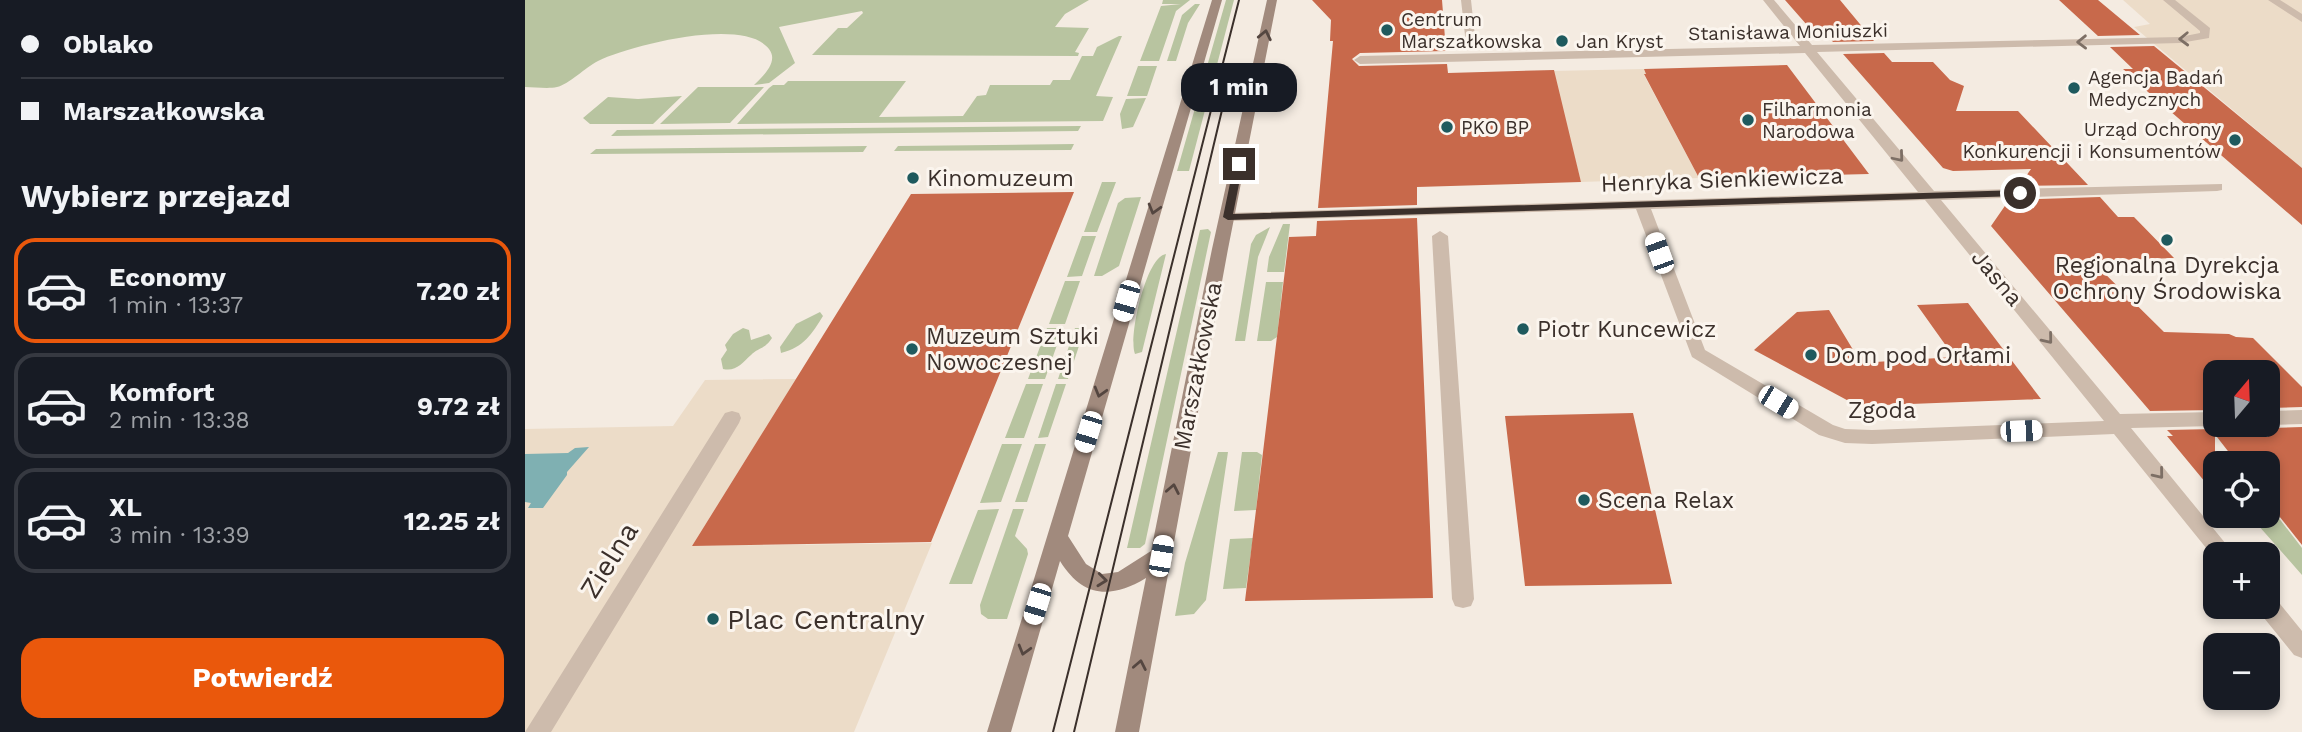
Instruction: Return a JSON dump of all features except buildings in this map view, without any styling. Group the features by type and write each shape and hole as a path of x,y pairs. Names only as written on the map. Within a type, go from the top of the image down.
{"main road":[{"path":"999,732 1217,0"},
{"name":"Marszałkowska","path":"1127,732 1272,0"},
{"path":"1057,537 1081,573 1100,582 1128,578 1161,556"}],"street":[{"path":"1466,0 1472,44"},
{"name":"Jasna","path":"1768,0 2214,542"},
{"name":"Stanisława Moniuszki","path":"1360,60 2194,39 2207,33 2202,26 2168,0"},
{"path":"2273,0 2302,19"},
{"name":"Henryka Sienkiewicza","path":"1228,217 2217,187"},
{"name":"Zgoda","path":"1642,205 1698,353 1826,430 1845,436 1871,438 2203,420"},
{"path":"1440,236 1463,599"},
{"path":"2280,418 2302,417"},
{"name":"Zielna","path":"537,732 732,418"},
{"path":"2279,619 2302,648"}],"green space":[{"path":"525,0 1089,0 1065,14 1055,27 1089,28 1075,52 1079,53 1078,56 812,55 838,28 847,28 862,11 779,27 795,63 769,83 754,85 771,64 772,54 769,49 756,39 712,34 659,42 613,55 598,61 557,87 525,87"},
{"path":"1163,0 1190,0 1176,11 1159,61 1140,61 1161,6 1181,4 1162,4"},
{"path":"1226,0 1234,0 1189,171 1177,171"},
{"path":"1195,4 1200,4 1188,23 1176,61 1167,61 1182,15"},
{"path":"1122,36 1096,96 1113,97 1103,121 737,124 769,88 773,85 784,85 788,81 906,81 879,117 963,116 977,96 986,95 990,85 1050,85 1053,80 1070,80 1082,56 1093,56 1097,47"},
{"path":"1138,66 1157,66 1147,96 1127,96"},
{"path":"698,87 764,87 730,123 660,124"},
{"path":"682,96 653,124 590,124 583,118 608,97 638,99"},
{"path":"1146,98 1133,127 1122,129 1120,114 1126,99"},
{"path":"1081,126 1078,131 611,136 617,130"},
{"path":"1074,144 1071,150 894,151 898,146"},
{"path":"867,146 863,152 590,154 596,149"},
{"path":"1102,182 1116,182 1097,232 1084,232"},
{"path":"1141,197 1119,266 1102,276 1094,276 1118,203 1125,198"},
{"path":"1283,224 1290,224 1284,272 1267,272 1269,257"},
{"path":"1270,227 1258,257 1245,341 1235,341 1251,244 1256,235"},
{"path":"1208,229 1211,232 1145,544 1140,548 1127,548 1200,230"},
{"path":"1082,236 1096,236 1082,276 1067,277"},
{"path":"1166,254 1142,352 1135,354 1134,332 1140,299 1152,268 1159,258"},
{"path":"1065,281 1080,281 1065,324 1049,324"},
{"path":"1266,282 1283,282 1277,337 1271,341 1257,341"},
{"path":"820,312 823,316 806,339 781,353 780,347 796,324"},
{"path":"743,328 749,330 751,340 769,334 772,338 739,366 723,369 721,359 727,350 725,345 733,334"},
{"path":"1047,328 1063,328 1045,379 1028,379"},
{"path":"1075,328 1085,328 1068,379 1058,379"},
{"path":"1026,384 1043,384 1024,438 1005,438"},
{"path":"1056,384 1066,384 1048,437 1038,438"},
{"path":"1002,444 1022,444 1001,502 980,503"},
{"path":"1035,444 1046,444 1027,502 1015,502"},
{"path":"1218,452 1228,452 1206,600 1194,614 1175,616 1185,563"},
{"path":"1242,452 1257,452 1262,455 1256,510 1234,511"},
{"path":"999,509 972,584 949,584 978,510"},
{"path":"1013,509 1024,509 1015,536 1027,549 1028,554 1007,619 988,619 981,614 980,605"},
{"path":"2280,520 2302,548 2302,575 2280,550 2280,542 2273,542 2261,528 2280,528"},
{"path":"1253,538 1246,588 1223,589 1230,539"}],"shaded area":[{"path":"2123,0 2302,0 2302,168 2134,27 2150,24"},
{"path":"1644,69 1647,74 1644,75 1699,178 1581,182 1552,71"},
{"name":"Plac Centralny","path":"796,379 692,546 932,543 854,732 525,732 525,429 673,426 705,380"}],"water":[{"path":"589,447 567,472 543,508 528,508 531,503 525,502 525,454 568,453 575,448"}],"tram line":[{"path":"1053,732 1239,0"},
{"path":"1074,732 1227,89"}],"place":[{"name":"Centrum Marszałkowska","path":"1387,30"},
{"name":"Jan Kryst","path":"1562,41"},
{"name":"Agencja Badań Medycznych","path":"2074,88"},
{"name":"Filharmonia Narodowa","path":"1748,120"},
{"name":"PKO BP","path":"1447,127"},
{"name":"Urząd Ochrony Konkurencji i Konsumentów","path":"2235,140"},
{"name":"Kinomuzeum","path":"913,178"},
{"name":"Regionalna Dyrekcja Ochrony Środowiska","path":"2167,240"},
{"name":"Piotr Kuncewicz","path":"1523,329"},
{"name":"Muzeum Sztuki Nowoczesnej","path":"912,349"},
{"name":"Dom pod Orłami","path":"1811,355"},
{"name":"Scena Relax","path":"1584,500"},
{"name":"Plac Centralny","path":"713,619"}],"route":[{"path":"1239,164 1228,217 2020,193"}]}
